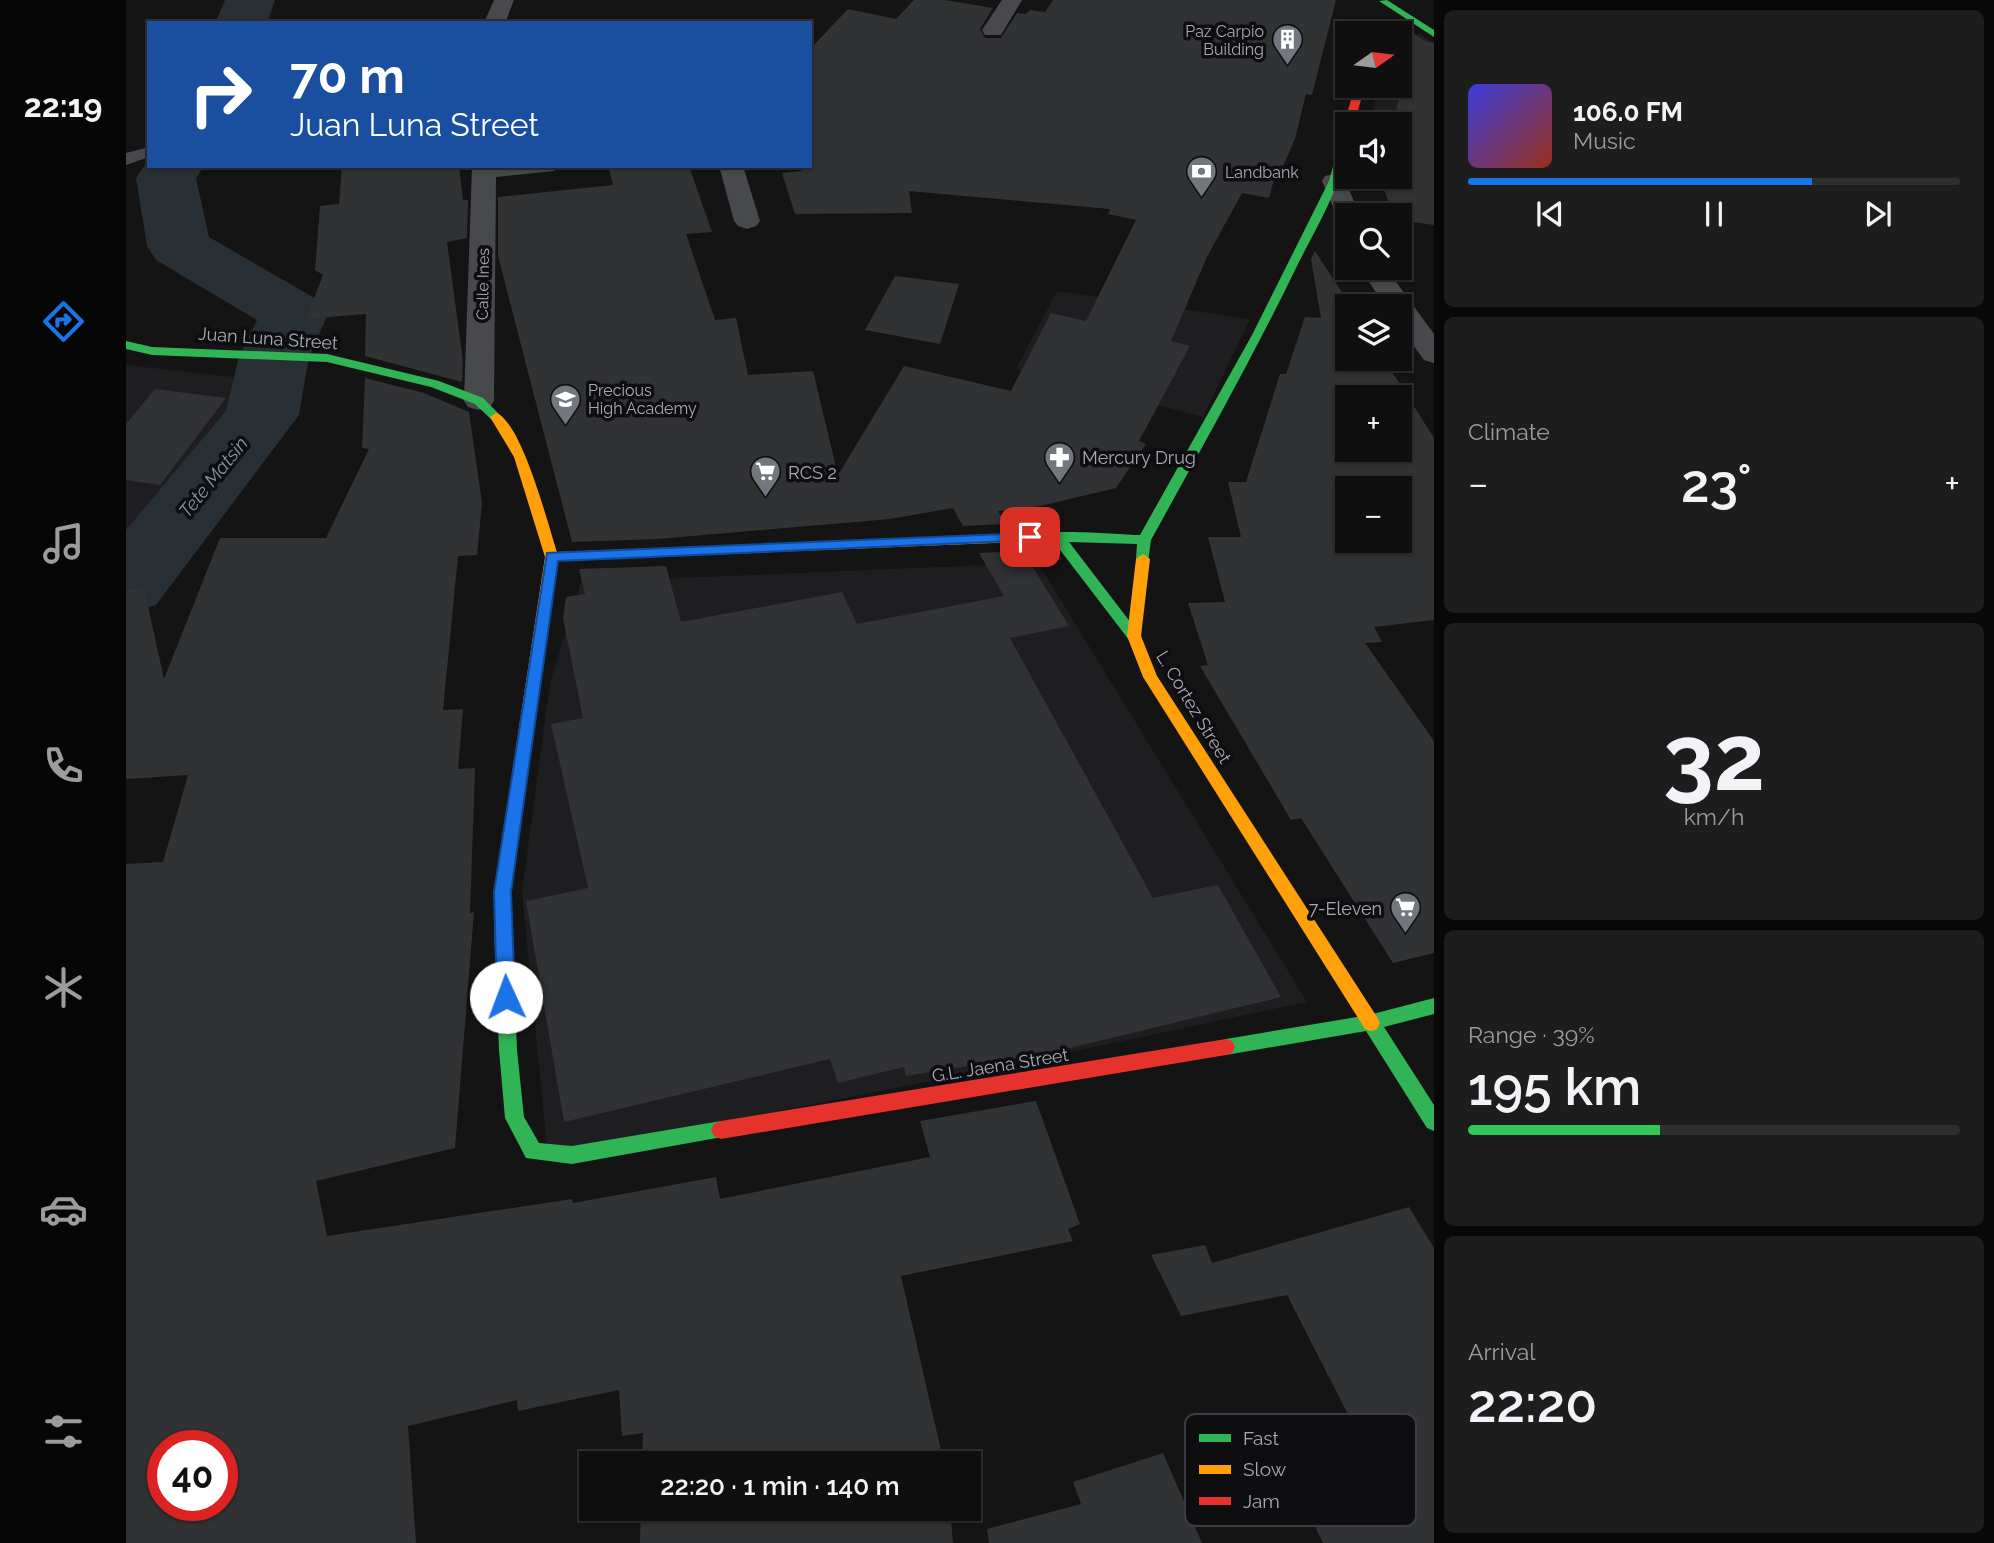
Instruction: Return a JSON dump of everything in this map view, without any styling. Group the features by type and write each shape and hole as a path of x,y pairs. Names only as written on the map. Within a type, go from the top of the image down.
{"street":[{"path":"495,21 504,0"},
{"path":"993,30 1012,0"},
{"path":"1377,21 1383,0 1434,34"},
{"path":"484,169 504,168"},
{"path":"732,168 747,221"},
{"name":"Calle Ines","path":"479,401 484,169"},
{"path":"1134,636 1142,588 1144,540 1239,372 1335,177"},
{"path":"1334,181 1343,203"},
{"path":"1412,324 1434,354"},
{"name":"Juan Luna Street","path":"126,345 152,351 327,358 435,384 479,401 502,423 520,457 552,557"},
{"path":"552,557 1057,536 1144,540"},
{"path":"1057,536 1134,636"},
{"name":"G.L. Jaena Street","path":"552,557 502,892 508,1050 516,1118 533,1152 572,1155 1369,1023 1434,1006"},
{"name":"L. Cortez Street","path":"1134,636 1150,677 1434,1122"}],"lane":[{"path":"126,159 146,152"}],"shaded area":[{"path":"1412,34 1420,34 1434,43 1434,189 1412,188 1412,112 1373,112 1376,98 1412,98"},
{"path":"1057,291 1250,319 1203,417 1016,369"},
{"path":"126,365 233,377 237,399 126,550"},
{"path":"1038,563 1307,1002 957,1076 548,1156 522,892 550,683 581,582"}],"building":[{"path":"914,0 945,0 993,8 980,29 985,38 1001,38 1017,13 1026,14 1030,10 1045,12 1053,0 1336,0 1312,95 1306,94 1295,139 1280,173 1276,172 1269,198 1242,193 1207,257 1171,341 1190,346 1139,441 1146,444 1116,488 1011,513 1010,510 998,511 1006,524 963,526 953,508 890,519 658,539 572,542 498,256 498,197 613,185 609,170 690,168 712,232 686,234 715,320 736,318 748,375 813,371 838,475 904,366 1011,391 1051,313 1086,321 1136,220 1108,214 1110,209 909,191 912,213 795,214 782,173 812,168 812,47 848,9 896,19"},
{"path":"1412,33 1434,43 1434,225 1412,222 1412,203 1389,203 1384,189 1412,189 1412,112 1396,112 1399,98 1412,98"},
{"path":"342,168 459,168 463,200 468,200 467,238 447,242 463,361 462,382 365,356 366,314 306,319 323,275 315,270 320,206 339,204"},
{"path":"1315,251 1343,294 1335,294 1335,371 1392,371 1400,385 1335,385 1335,462 1412,462 1412,403 1434,438 1434,620 1374,627 1382,642 1365,643 1434,741 1434,953 1393,963 1301,818 1291,820 1200,666 1208,665 1188,603 1225,602 1208,537 1241,537 1228,482 1246,482 1280,374 1286,374 1305,317 1321,318 1311,259"},
{"path":"895,276 959,284 940,344 865,330"},
{"path":"365,378 424,393 469,412 482,503 477,555 458,556 443,710 463,709 458,769 475,768 470,913 474,912 455,1148 316,1181 327,1236 572,1199 573,1203 716,1177 720,1199 930,1157 920,1121 1036,1101 1080,1224 1068,1229 1073,1241 901,1276 941,1451 642,1451 643,1433 622,1436 619,1390 518,1411 517,1400 408,1426 416,1543 126,1543 126,864 163,862 188,775 126,779 126,590 144,588 164,679 220,538 326,538 369,449 362,448"},
{"path":"155,389 226,398 160,485 126,480 126,424"},
{"path":"1023,551 1069,626 1010,638 1153,898 1218,885 1281,997 1049,1053 906,1076 904,1067 838,1083 830,1059 564,1122 526,901 588,888 551,724 583,718 563,618 566,597 585,594 579,569 666,566 681,622 842,592 857,624 1004,596 979,553"},
{"path":"1409,1207 1434,1248 1434,1543 1323,1543 1315,1526 1416,1526 1416,1414 1348,1414 1287,1295 1181,1316 1151,1255 1205,1245 1212,1263"},
{"path":"1163,1453 1185,1504 1185,1526 1195,1526 1202,1543 989,1543 987,1529 1081,1504 1073,1482"},
{"path":"641,1521 951,1521 953,1543 640,1543"}],"waterway":[{"path":"242,21 250,0"},
{"name":"Tete Matsin","path":"126,585 262,415 274,357 294,314 179,246 166,178 173,168"}],"traffic: fast":[{"path":"1383,1 1434,34"},
{"path":"1143,559 1144,540 1258,335 1335,177"},
{"path":"126,345 152,351 327,358 435,384 479,401 496,417"},
{"path":"1057,536 1134,636"},
{"path":"1043,537 1144,540"},
{"path":"503,927 508,1050 515,1118 533,1152 572,1155 721,1130"},
{"path":"1226,1047 1369,1023 1434,1006"},
{"path":"1371,1023 1434,1122"}],"traffic: slow":[{"path":"496,417 520,457 552,557 502,892 503,927"},
{"path":"552,557 1043,537"},
{"path":"1143,559 1134,636 1150,677 1371,1023"}],"traffic: jam":[{"path":"1352,112 1357,98"},
{"path":"721,1130 1226,1047"}],"place":[{"name":"Paz Carpio Building","path":"1287,67"},
{"name":"Landbank","path":"1202,199"},
{"name":"Precious High Academy","path":"565,426"},
{"name":"Mercury Drug","path":"1059,484"},
{"name":"RCS 2","path":"765,499"},
{"name":"7-Eleven","path":"1405,935"}],"route":[{"path":"506,997 502,892 552,557 1030,537"}]}
